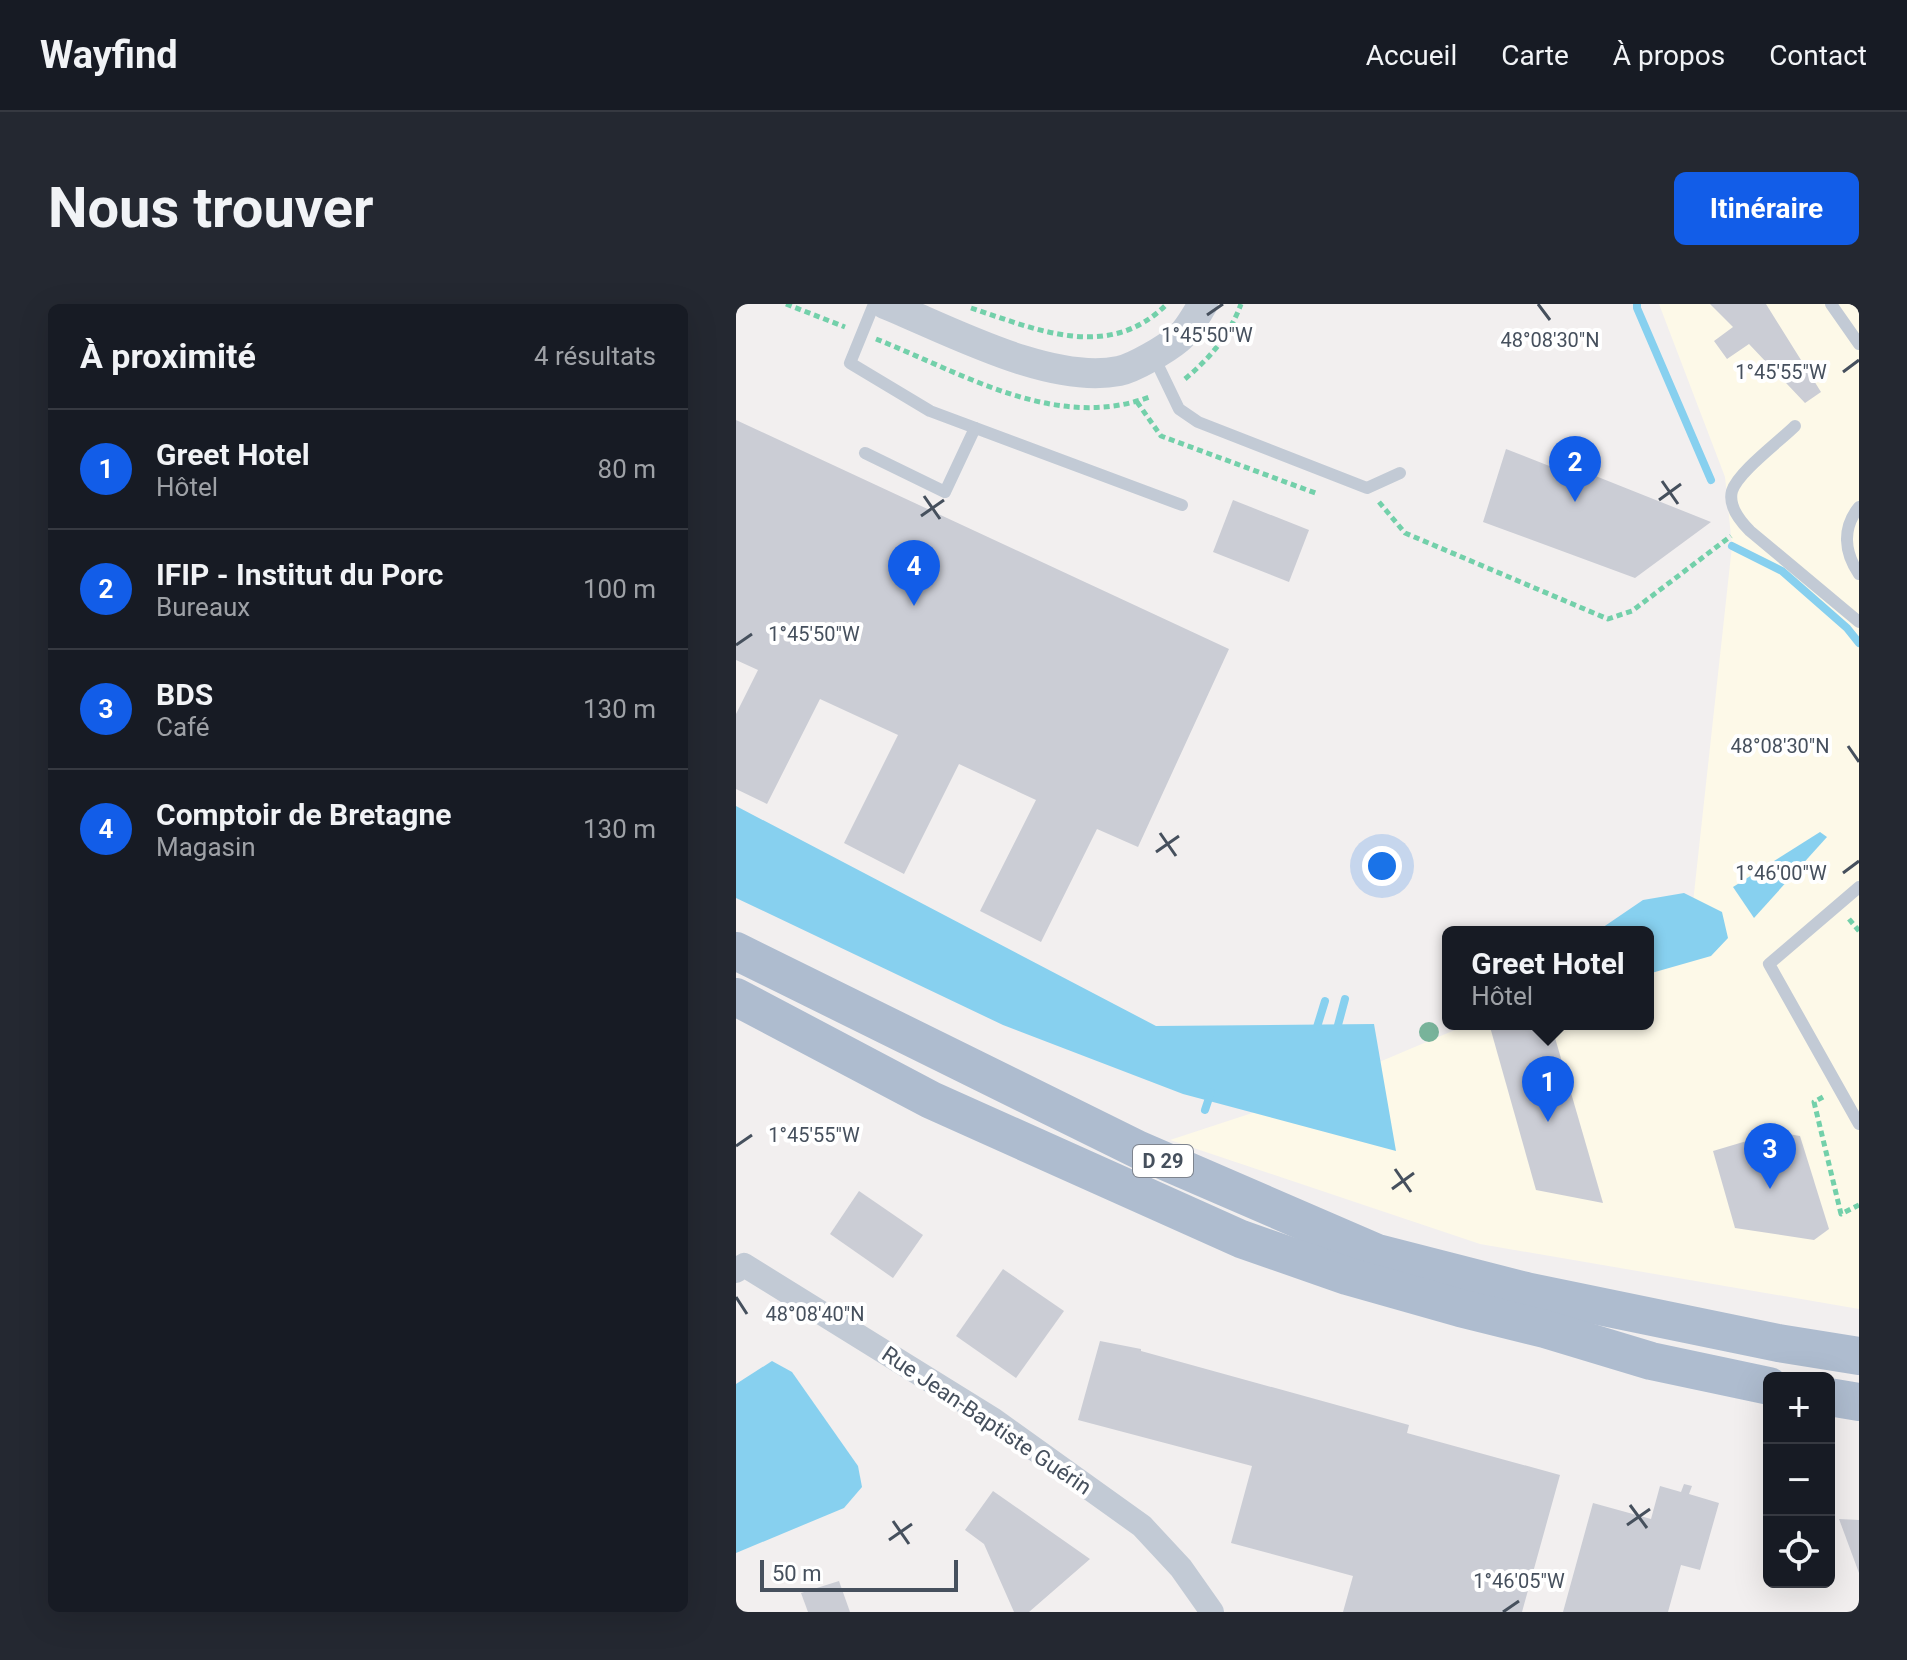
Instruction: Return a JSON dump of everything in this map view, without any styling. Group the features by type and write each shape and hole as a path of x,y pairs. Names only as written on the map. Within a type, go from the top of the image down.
{"main road":[{"name":"D 29","path":"736,951 1139,1150 1377,1253 1462,1277 1778,1343 1859,1356"},
{"name":"D 29","path":"736,997 931,1100 1241,1239 1347,1276 1545,1329 1654,1342 1859,1375"},
{"path":"1613,1309 1779,1319 1859,1332"},
{"path":"1545,1329 1651,1361 1763,1385"},
{"path":"1835,1398 1859,1402"}],"street":[{"path":"885,304 1021,360 1079,374 1120,371 1153,354 1179,338 1203,304"},
{"name":"Rue Jean-Baptiste Guérin","path":"736,1271 744,1265 994,1420 1142,1526 1181,1568 1212,1612"}],"lane":[{"path":"874,304 850,363 930,411 1182,505"},
{"path":"1831,304 1859,344"},
{"path":"1153,354 1179,409 1198,422 1367,488 1400,473"},
{"path":"1795,426 1739,479 1732,491 1732,504 1744,526 1859,622"},
{"path":"865,453 945,492 975,428"},
{"path":"1859,507 1846,529 1846,537 1859,574"},
{"path":"1859,887 1769,964 1859,1124"}],"path":[{"path":"959,304 1050,334 1101,338 1153,318 1167,304"},
{"path":"1137,402 1161,436 1318,494"},
{"path":"1367,488 1405,533 1608,619 1632,611 1744,526"},
{"path":"1838,1088 1814,1102 1841,1214 1859,1205"}],"shaded area":[{"path":"1659,304 1859,304 1859,1309 1480,1244 1170,1140 1280,1104 1455,1030 1654,1030 1654,945 1690,930 1732,546 1725,477"}],"water":[{"path":"736,806 1156,1026 1374,1024 1396,1151 1183,1094 1003,1025 736,898"},
{"path":"1820,832 1827,837 1754,918 1733,887"},
{"path":"1684,893 1722,912 1728,938 1711,956 1654,972 1654,926 1605,926 1643,900"},
{"path":"772,1361 792,1372 858,1466 862,1487 844,1508 736,1553 736,1384"}],"building":[{"path":"1710,304 1766,304 1821,392 1805,403 1749,344 1727,359 1714,341 1733,327"},
{"path":"736,420 1229,649 1138,847 1097,829 1041,942 980,911 1036,800 959,764 904,874 844,843 898,735 820,699 767,804 736,789 736,714 758,670 736,660"},
{"path":"1506,449 1590,482 1593,475 1711,522 1635,578 1483,522"},
{"path":"1233,500 1309,530 1289,582 1213,552"},
{"path":"1491,1030 1553,1030 1603,1203 1536,1190"},
{"path":"1777,1132 1800,1136 1829,1229 1814,1240 1735,1228 1713,1151"},
{"path":"859,1191 923,1235 893,1278 830,1234"},
{"path":"1003,1269 1064,1311 1016,1378 956,1336"},
{"path":"1100,1341 1141,1349 1409,1425 1407,1433 1560,1475 1522,1612 1343,1612 1353,1576 1231,1543 1252,1466 1078,1420"},
{"path":"1684,1484 1692,1486 1689,1494 1719,1503 1700,1570 1681,1565 1668,1612 1563,1612 1593,1503 1651,1519 1660,1486 1681,1492"},
{"path":"993,1491 1090,1559 1029,1612 1014,1612 984,1544 965,1530"},
{"path":"1839,1519 1859,1520 1859,1573"},
{"path":"839,1581 850,1612 808,1612 801,1593"}],"waterway":[{"path":"1637,304 1711,480"},
{"path":"1732,546 1782,571 1847,628 1859,643"},
{"path":"1338,1025 1345,999"},
{"path":"1317,1027 1325,1001"},
{"path":"1205,1110 1211,1092"}],"place":[{"name":"IFIP - Institut du Porc","path":"1575,502"},
{"name":"Comptoir de Bretagne","path":"914,606"},
{"name":"Greet Hotel","path":"1548,1122"},
{"name":"BDS","path":"1770,1189"}]}
